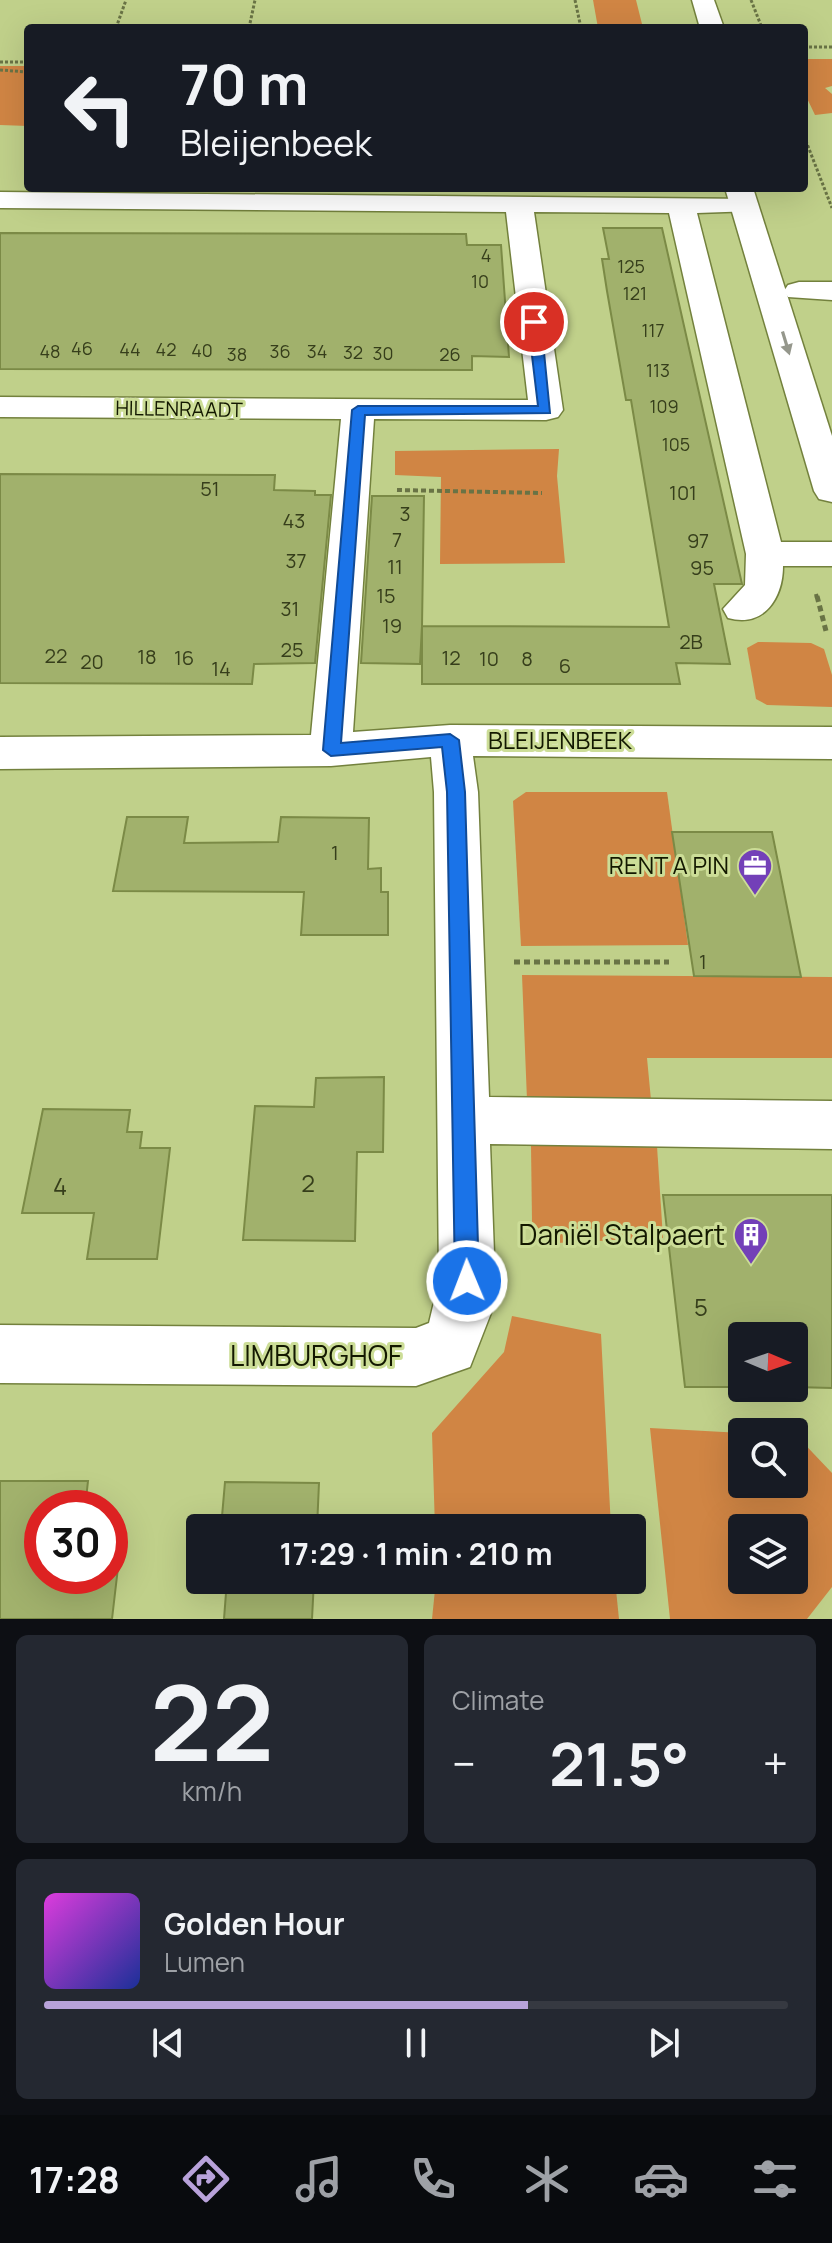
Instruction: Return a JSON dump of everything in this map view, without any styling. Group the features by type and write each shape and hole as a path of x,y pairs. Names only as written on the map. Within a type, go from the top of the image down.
{"street":[{"path":"681,0 688,24"},
{"path":"703,0 711,24"},
{"path":"0,200 498,198 681,205 754,197 784,291 832,491"},
{"name":"HILLENRAADT","path":"0,407 546,410 498,198"},
{"path":"681,205 765,554 764,589 742,609"},
{"path":"784,291 832,291"},
{"path":"784,291 823,365"},
{"path":"331,750 358,410"},
{"path":"765,554 832,554"},
{"name":"BLEIJENBEEK","path":"0,753 331,750 450,740 832,743"},
{"name":"LIMBURGHOF","path":"0,1354 416,1357 449,1346 462,1313 467,1281 456,792 450,740"},
{"path":"464,1120 832,1125"}],"path":[{"path":"117,24 126,0"},
{"path":"250,24 255,0"},
{"path":"575,0 580,24"},
{"path":"751,0 760,24"},
{"path":"808,47 832,47"},
{"path":"0,62 24,62"},
{"path":"0,70 24,72"},
{"path":"808,146 832,208"},
{"path":"352,489 542,493"},
{"path":"460,962 669,962"}],"shaded area":[{"path":"593,0 636,0 642,24 597,24"},
{"path":"808,59 832,59 832,86 825,88 832,94 832,113 815,115 808,100"},
{"path":"0,66 24,66 24,126 0,125"},
{"path":"559,449 557,476 565,563 440,564 441,477 395,475 395,451"},
{"path":"758,642 811,643 824,649 832,675 832,707 767,705 756,699 747,648"},
{"path":"526,792 667,792 688,945 521,946 513,801"},
{"path":"522,975 832,977 832,1058 647,1058 651,1100 527,1100"},
{"path":"531,1145 657,1146 663,1238 556,1243 532,1223"},
{"path":"512,1316 601,1334 610,1514 435,1514 432,1433 504,1352"},
{"path":"650,1428 728,1432 728,1498 808,1498 808,1448 832,1473 832,1587 807,1619 670,1619"},
{"path":"435,1594 616,1594 619,1619 432,1619"}],"building":[{"path":"603,228 662,228 742,584 714,584 730,664 676,663 680,684 422,684 422,626 669,627 631,400 626,400 602,259 609,259"},
{"path":"0,233 466,234 467,245 501,245 509,357 472,356 472,370 0,369"},
{"path":"0,474 275,475 274,490 315,491 315,495 331,495 315,663 254,664 252,684 0,683"},
{"path":"372,496 424,496 420,664 361,663"},
{"path":"127,817 188,817 184,843 278,842 281,817 369,818 368,869 381,868 381,892 388,892 388,935 301,935 304,892 113,891"},
{"path":"672,832 772,832 801,977 694,976"},
{"path":"384,1077 383,1152 357,1152 355,1241 243,1240 255,1106 314,1107 316,1078"},
{"path":"43,1109 130,1110 127,1132 142,1132 140,1148 170,1148 157,1259 87,1259 94,1213 22,1213"},
{"name":"Daniël Stalpaert","path":"663,1195 832,1195 832,1388 808,1387 808,1322 728,1322 728,1387 685,1387"},
{"path":"0,1481 88,1481 87,1490 24,1490 24,1594 115,1594 112,1619 0,1619"},
{"path":"225,1482 319,1483 318,1514 222,1514"},
{"path":"226,1594 313,1594 312,1619 224,1619"}],"place":[{"name":"RENT A PIN","path":"755,897"},
{"name":"Daniël Stalpaert","path":"751,1266"}],"route":[{"path":"467,1281 456,792 450,740 331,750 358,410 546,410 534,322"}]}
